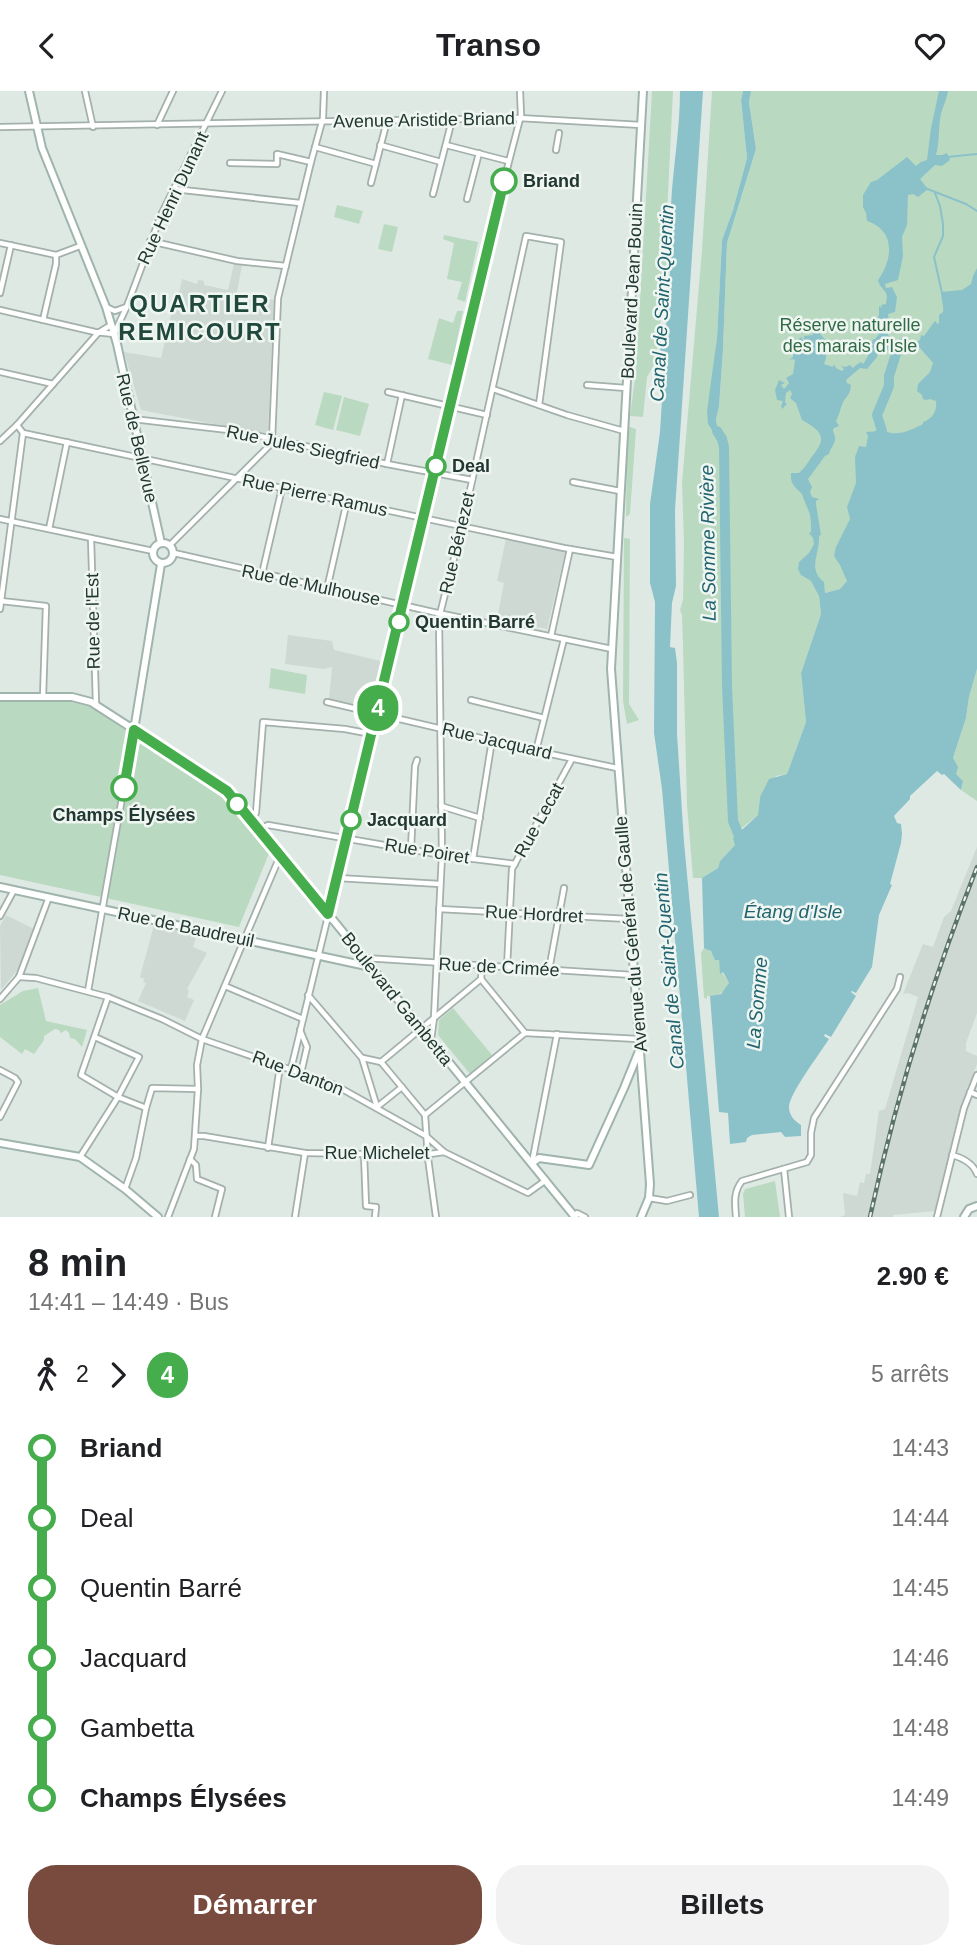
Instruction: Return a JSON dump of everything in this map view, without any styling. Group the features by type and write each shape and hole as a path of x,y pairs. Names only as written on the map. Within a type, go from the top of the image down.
{"street":[{"name":"Rue de Bellevue","path":"29,91 42,148 106,306 161,543"},
{"path":"85,91 93,127"},
{"path":"157,125 173,91"},
{"name":"Rue Henri Dunant","path":"114,334 150,241 222,91"},
{"path":"170,545 272,440 278,298 322,122 324,91"},
{"path":"291,1069 521,115 520,91"},
{"name":"Boulevard Jean Bouin","path":"612,649 643,91"},
{"name":"Avenue Aristide Briand","path":"0,127 519,118 641,125"},
{"path":"433,194 452,120"},
{"path":"372,183 387,121"},
{"path":"556,150 559,133"},
{"path":"380,145 441,162"},
{"path":"446,145 508,161"},
{"path":"315,147 376,164"},
{"path":"467,199 479,153"},
{"path":"230,163 277,164 277,154 311,162"},
{"path":"174,189 300,203"},
{"name":"Rue Bénezet","path":"431,1040 442,855 439,618 526,236 561,242 539,405"},
{"path":"150,241 237,261 286,267"},
{"path":"0,243 56,255 80,246"},
{"path":"0,293 11,246"},
{"path":"43,320 56,255"},
{"path":"106,306 115,311 127,306"},
{"path":"0,310 98,333 114,334"},
{"path":"0,441 98,333 111,325"},
{"path":"0,372 53,384"},
{"path":"587,385 626,388"},
{"path":"493,389 624,431"},
{"path":"388,392 487,415"},
{"path":"387,464 402,395"},
{"name":"Rue Jules Siegfried","path":"133,419 237,431 472,480"},
{"path":"0,608 23,433 17,425"},
{"name":"Rue Pierre Ramus","path":"23,433 617,557"},
{"path":"49,529 67,442"},
{"path":"573,482 621,491"},
{"path":"262,574 282,488"},
{"path":"327,589 347,501"},
{"path":"0,519 153,551"},
{"name":"Rue de l'Est","path":"91,538 96,705"},
{"path":"161,543 170,545 174,553 170,562 160,563 155,560 153,551 156,546 161,543"},
{"path":"551,636 570,549"},
{"name":"Rue de Mulhouse","path":"174,553 440,614 612,649"},
{"path":"0,556 7,557"},
{"path":"88,991 160,563"},
{"path":"1,601 46,606 43,697"},
{"path":"536,751 564,639"},
{"name":"Avenue du Général de Gaulle","path":"612,649 617,768 650,1184 649,1198 641,1217"},
{"name":"Boulevard Gambetta","path":"0,697 72,698 96,705 223,787 573,1213"},
{"path":"471,699 544,718"},
{"name":"Rue Jacquard","path":"327,702 617,768"},
{"path":"250,819 256,813 263,722 371,734"},
{"path":"473,859 492,740"},
{"name":"Rue Lecat","path":"507,967 512,869 572,759"},
{"path":"411,849 415,766 418,760"},
{"path":"440,806 480,818"},
{"name":"Rue Poiret","path":"259,829 268,825 442,855 514,864"},
{"path":"167,1217 194,1149 197,1065 202,1039 280,856"},
{"path":"338,878 440,884"},
{"name":"Rue de Baudreuil","path":"0,887 372,967"},
{"path":"549,970 564,888"},
{"path":"0,916 14,890"},
{"path":"1,997 19,977 49,897"},
{"name":"Rue Hordret","path":"439,909 629,919"},
{"path":"345,961 356,959 358,955 354,947"},
{"name":"Rue de Crimée","path":"364,958 633,975"},
{"path":"482,967 481,979 525,1033"},
{"name":"Rue Danton","path":"19,977 36,978 108,997 202,1039 335,1085 426,1136 444,1152"},
{"path":"736,1217 736,1189 742,1181 807,1162 811,1154 814,1118 897,989 900,977"},
{"path":"381,1062 481,979"},
{"path":"225,986 303,1019"},
{"path":"308,995 362,1058 377,1107 402,1087"},
{"path":"108,997 81,1075 118,1097 146,1108"},
{"path":"300,1029 307,1047 301,1073"},
{"path":"425,1115 525,1033 638,1039"},
{"path":"532,1163 557,1034"},
{"path":"80,1157 118,1097 139,1057 95,1037"},
{"path":"532,1163 539,1158 589,1165 639,1051"},
{"path":"362,1058 381,1062 425,1115 436,1217"},
{"path":"268,1148 281,1066"},
{"path":"0,1070 18,1082 0,1118"},
{"path":"937,1217 952,1155 977,1075"},
{"path":"624,1088 635,1078 643,1087"},
{"path":"125,1189 136,1158 152,1088 198,1089"},
{"path":"970,1092 977,1094"},
{"name":"Rue Michelet","path":"196,1136 304,1153 444,1152 528,1193 546,1180"},
{"path":"0,1143 80,1157 159,1217"},
{"path":"295,1217 304,1153"},
{"path":"364,1154 366,1206 376,1207 375,1217"},
{"path":"952,1155 976,1169"},
{"path":"190,1159 196,1165 197,1179 222,1189 215,1217"},
{"path":"783,1168 789,1217"},
{"path":"649,1198 667,1201 690,1195"},
{"path":"964,1217 970,1209 977,1206"},
{"path":"573,1213 585,1217"}],"shaded area":[{"path":"234,264 242,265 237,292 274,300 268,431 265,434 141,410 124,352 161,358 182,279 197,284 198,280 204,281 204,285 228,290"},
{"path":"506,539 565,553 547,629 497,619 504,583 497,581"},
{"path":"288,635 332,641 334,650 385,662 377,697 364,706 329,699 332,667 324,669 285,664"},
{"path":"977,847 977,1013 966,1043 966,1051 977,1056 977,1064 958,1116 935,1211 893,1217 840,1217 845,1215 843,1193 857,1196 860,1182 864,1183 866,1174 870,1174 879,1111 885,1109 918,997 903,994 923,944 933,947"},
{"path":"6,915 34,929 19,968 1,990 0,926"},
{"path":"154,925 197,934 193,947 207,953 187,989 187,997 194,1000 185,1021 138,1001 146,983 140,977"}],"green space":[{"path":"652,91 673,91 666,278 655,363 647,377 643,417 630,416 636,371"},
{"name":"Réserve naturelle des marais d'Isle","path":"712,91 743,91 741,100 747,158 722,240 717,338 708,424 720,442 721,430 716,419 723,349 727,243 756,149 749,102 750,91 977,91 977,399 845,584 840,589 825,593 824,589 819,596 821,614 801,673 806,722 787,774 776,776 760,797 758,815 737,832 735,845 720,861 718,868 702,878 693,878 687,805 680,610 683,600 684,542 682,483 702,250"},
{"path":"337,205 363,211 359,224 334,217"},
{"path":"384,224 398,227 392,252 378,249"},
{"path":"444,235 478,242 465,302 457,299 462,282 447,279 454,243 443,239"},
{"path":"457,311 463,311 452,365 428,359 439,318 453,323"},
{"path":"324,392 342,396 333,430 315,425"},
{"path":"344,397 369,404 360,436 336,430"},
{"path":"627,426 636,429 630,514 626,517"},
{"path":"624,538 630,539 629,704 639,720 627,724 623,701"},
{"path":"271,668 307,675 305,694 269,688"},
{"path":"977,669 977,801 961,790 963,781 955,774 953,758 966,718"},
{"path":"0,702 71,702 90,707 223,795 270,851 239,927 0,875"},
{"path":"704,948 710,950 715,959 719,959 720,969 729,983 723,991 707,996 707,999 704,998 701,953"},
{"path":"38,988 46,1021 87,1030 82,1047 75,1039 70,1038 66,1030 61,1033 55,1029 44,1036 34,1054 25,1049 22,1054 0,1037 0,1005 23,991"},
{"path":"453,1008 492,1055 470,1074 438,1035 439,1020"},
{"path":"775,1181 780,1217 745,1217 745,1189"}],"water":[{"path":"680,91 703,91 675,510 676,586 672,603 670,647 675,648 677,663 677,734 684,842 719,1217 699,1217 662,789 654,733 655,602 650,583 650,504 660,432 664,368 659,364 662,329 666,327 673,229 669,230 669,220 673,208 671,205"},
{"path":"743,91 751,91 749,102 756,149 727,243 723,349 716,419 717,426 727,437 720,442 708,424 707,411 717,338 722,240 747,158 741,100"},
{"name":"Étang d'Isle","path":"939,91 948,91 941,114 936,155 947,153 950,160 942,166 935,165 920,179 928,189 918,197 908,195 907,225 902,237 903,256 898,280 885,284 886,288 892,287 897,297 895,312 888,314 888,335 895,341 905,337 910,346 900,348 898,354 894,355 892,349 879,349 877,357 867,369 860,368 846,380 851,385 836,421 839,426 833,430 835,442 829,454 808,479 812,487 812,497 819,499 816,504 821,535 815,566 824,582 825,593 840,589 847,581 834,556 850,519 847,507 856,483 855,457 859,446 866,447 866,432 880,431 881,427 890,433 902,433 923,424 934,414 936,401 923,399 917,391 918,384 930,372 933,363 913,343 920,340 921,335 924,336 934,322 939,323 939,315 943,312 941,292 962,290 971,284 977,268 977,669 966,718 953,758 958,767 956,774 963,781 961,790 937,771 910,796 894,816 897,823 901,824 901,843 890,884 892,885 879,915 872,967 856,993 851,992 856,996 831,1037 825,1034 829,1039 790,1101 790,1113 801,1125 801,1136 785,1137 781,1132 752,1135 746,1142 730,1144 728,1113 719,1112 710,996 721,994 729,983 723,972 720,974 719,960 715,960 711,951 704,948 702,878 718,868 720,861 735,845 733,838 758,815 760,797 769,779 787,774 806,722 801,673 821,614 819,596 811,581 801,575 798,569 799,562 814,544 809,533 809,512 802,494 791,480 791,473 799,473 805,467 818,448 821,438 817,430 802,420 796,403 790,398 790,390 786,393 787,404 782,409 783,401 777,400 775,390 779,380 785,383 781,385 784,389 789,383 786,378 793,374 795,360 788,361 793,357 795,343 802,337 805,353 804,336 812,335 817,330 826,341 824,364 833,367 834,364 842,371 844,369 841,366 850,365 853,368 861,362 863,364 867,358 870,342 879,334 879,324 876,321 879,306 882,308 881,305 886,304 887,294 878,280 889,256 889,247 883,232 867,221 863,195 871,182 907,157 916,166 927,160"}],"waterway":[{"path":"947,157 977,154"},
{"path":"925,188 977,211"},
{"path":"935,193 943,224 943,236 934,257 942,293"},
{"path":"877,437 882,431 877,415 889,386 889,376 896,354 890,344"},
{"name":"La Somme Rivière","path":"717,431 724,447 727,686 733,821 742,843"}],"railway":[{"path":"870,1217 916,1040 977,867"}],"bus line":[{"name":"4","path":"124,788 134,730 223,787 328,914 504,181"}],"place":[{"name":"Briand","path":"504,181"},
{"name":"Deal","path":"436,466"},
{"name":"Quentin Barré","path":"399,622"},
{"name":"Champs Élysées","path":"124,788"},
{"name":"Jacquard","path":"351,820"}],"district":[{"name":"QUARTIER REMICOURT","path":"200,317"}],"water label":[{"name":"Canal de Saint-Quentin","path":"662,303"},
{"name":"Canal de Saint-Quentin","path":"669,971"},
{"name":"La Somme","path":"757,1003"}]}
